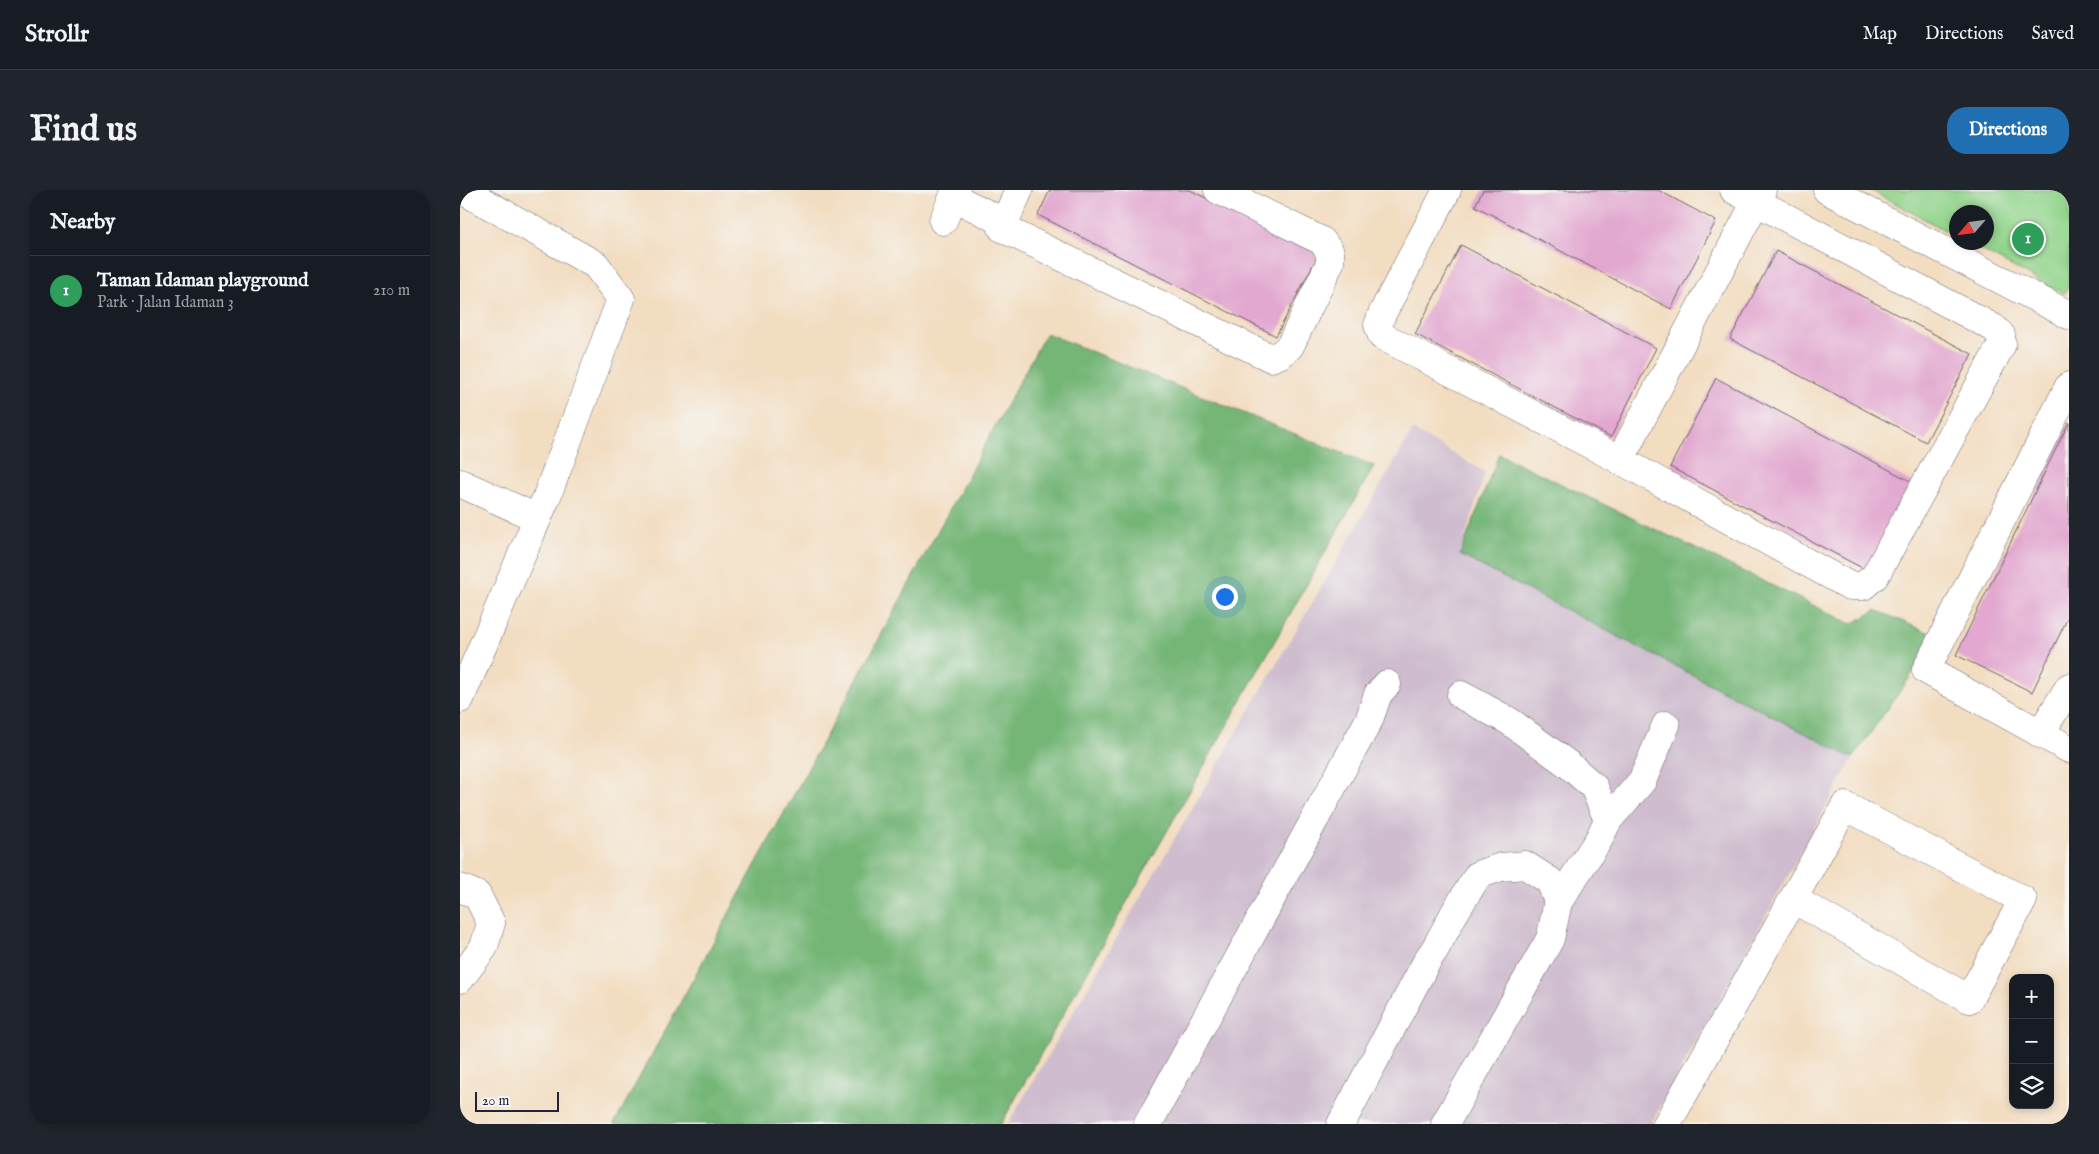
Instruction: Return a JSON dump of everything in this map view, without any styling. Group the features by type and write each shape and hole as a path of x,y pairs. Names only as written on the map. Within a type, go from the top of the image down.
{"street":[{"path":"460,699 537,518 621,299 596,265 462,190"},
{"path":"1019,190 1002,228 1271,358 1281,354 1290,346 1330,263 1330,252 1322,241 1218,190"},
{"path":"1447,190 1382,314 1378,325 1382,336 1620,460 1850,586 1863,586 1875,576 2002,344 2000,335 1994,328 1751,194 1620,460"},
{"path":"1827,190 2069,315"},
{"path":"951,203 1004,222"},
{"path":"2069,386 1926,670 2069,749"},
{"path":"460,482 537,518"},
{"path":"1148,1124 1369,720 1378,694 1387,684"},
{"path":"2040,734 2069,688"},
{"path":"1461,695 1509,721 1569,764 1594,787 1608,820"},
{"path":"1445,1124 1550,939 1558,902 1599,839 1608,820 1642,781 1666,725"},
{"path":"1667,1124 1845,806 2024,900 1969,1000 1793,899"},
{"path":"1340,1124 1428,959 1436,949 1455,912 1478,875 1502,867 1524,865 1550,881 1558,902"},
{"path":"460,888 477,895 491,923 484,947 460,979"}],"shaded area":[{"path":"1413,430 1485,472 1460,555 1853,758 1651,1124 1008,1124"}],"green space":[{"path":"1870,190 2069,190 2069,285 2064,294 1981,250 1994,250 1994,205 1949,205 1949,232"},
{"path":"1046,333 1374,466 1001,1124 614,1124"},
{"path":"1499,454 1852,624 1876,610 1932,634 1910,677 1853,758 1460,555"}],"building":[{"path":"1050,190 1190,190 1318,255 1276,336 1038,215"},
{"path":"1483,190 1658,190 1716,221 1671,309 1475,206"},
{"path":"1461,245 1656,348 1611,437 1415,334"},
{"path":"1776,251 1972,354 1926,442 1730,339"},
{"path":"1716,378 1912,482 1866,570 1670,467"},
{"path":"2069,422 2069,615 2032,692 1956,655"}],"place":[{"name":"Taman Idaman playground","path":"2028,239"}]}
